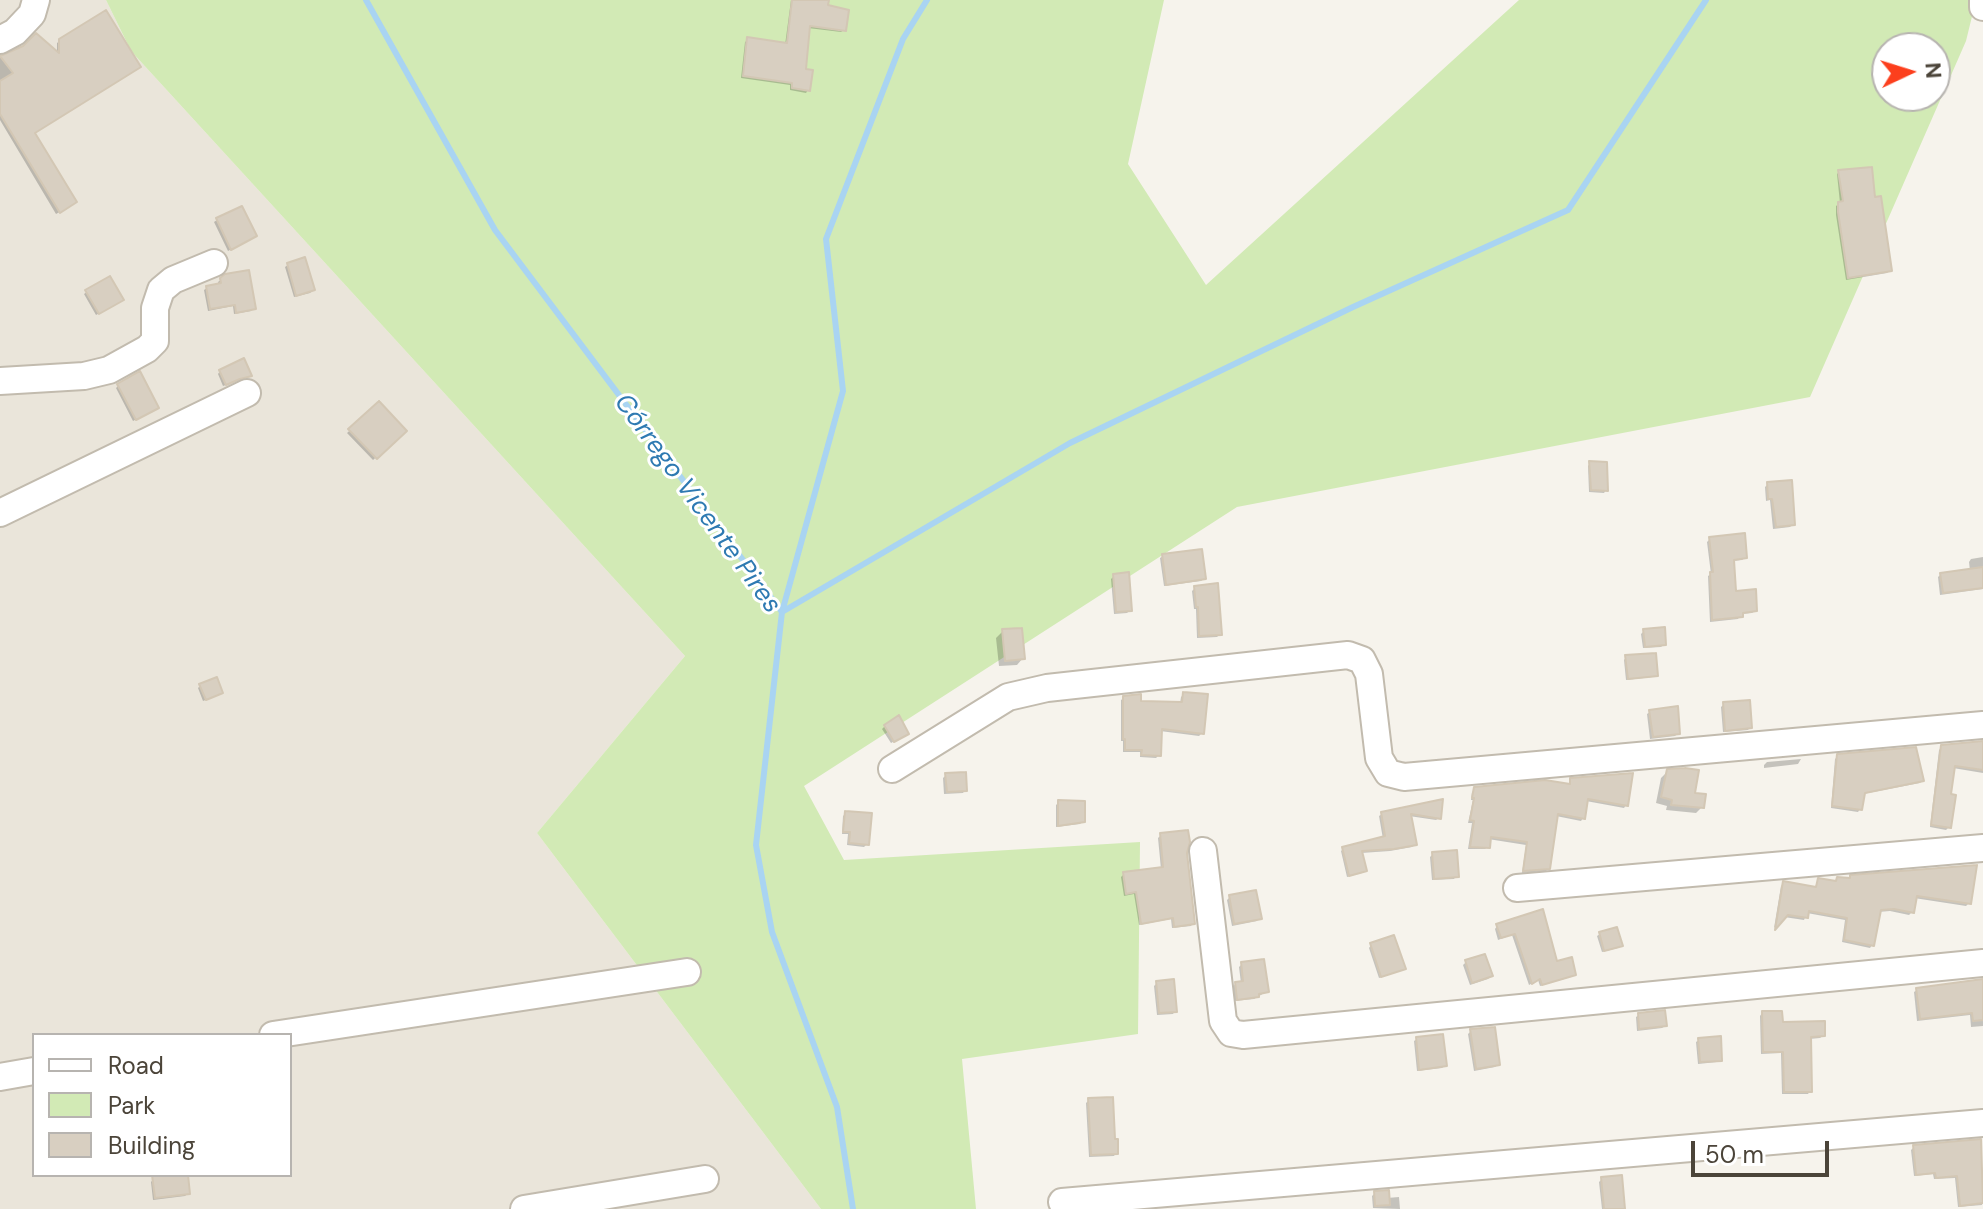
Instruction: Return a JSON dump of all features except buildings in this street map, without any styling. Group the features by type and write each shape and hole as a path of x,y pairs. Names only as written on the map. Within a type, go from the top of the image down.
{"street":[{"path":"0,40 15,32 32,14 36,0"},
{"path":"1983,0 1983,7"},
{"path":"0,381 84,376 109,370 147,349 155,341 155,308 161,290 173,280 214,263"},
{"path":"0,513 247,393"},
{"path":"892,769 1008,697 1047,688 1348,655 1362,660 1369,674 1379,758 1388,773 1404,777 1983,725"},
{"path":"1517,888 1983,848"},
{"path":"1203,851 1223,1021 1231,1033 1243,1035 1983,963"},
{"path":"286,1033 687,972"},
{"path":"0,1077 32,1071"},
{"path":"1062,1202 1983,1123"},
{"path":"524,1209 705,1179"}],"shaded area":[{"path":"0,0 106,0 131,51 685,656 537,833 821,1209 0,1209"}],"green space":[{"path":"106,0 1164,0 1128,164 1206,285 1519,0 1976,0 1966,41 1951,75 1951,32 1871,32 1871,112 1935,112 1810,397 1237,507 804,786 844,860 1140,842 1138,1034 962,1059 976,1209 821,1209 537,833 685,656 131,51"}],"waterway":[{"name":"Córrego Vicente Pires","path":"366,0 495,230 782,612 756,845 772,932 837,1107 853,1209"},
{"path":"782,612 843,391 826,239 903,39 927,0"},
{"path":"782,612 1070,443 1353,307 1568,210 1706,0"}]}
